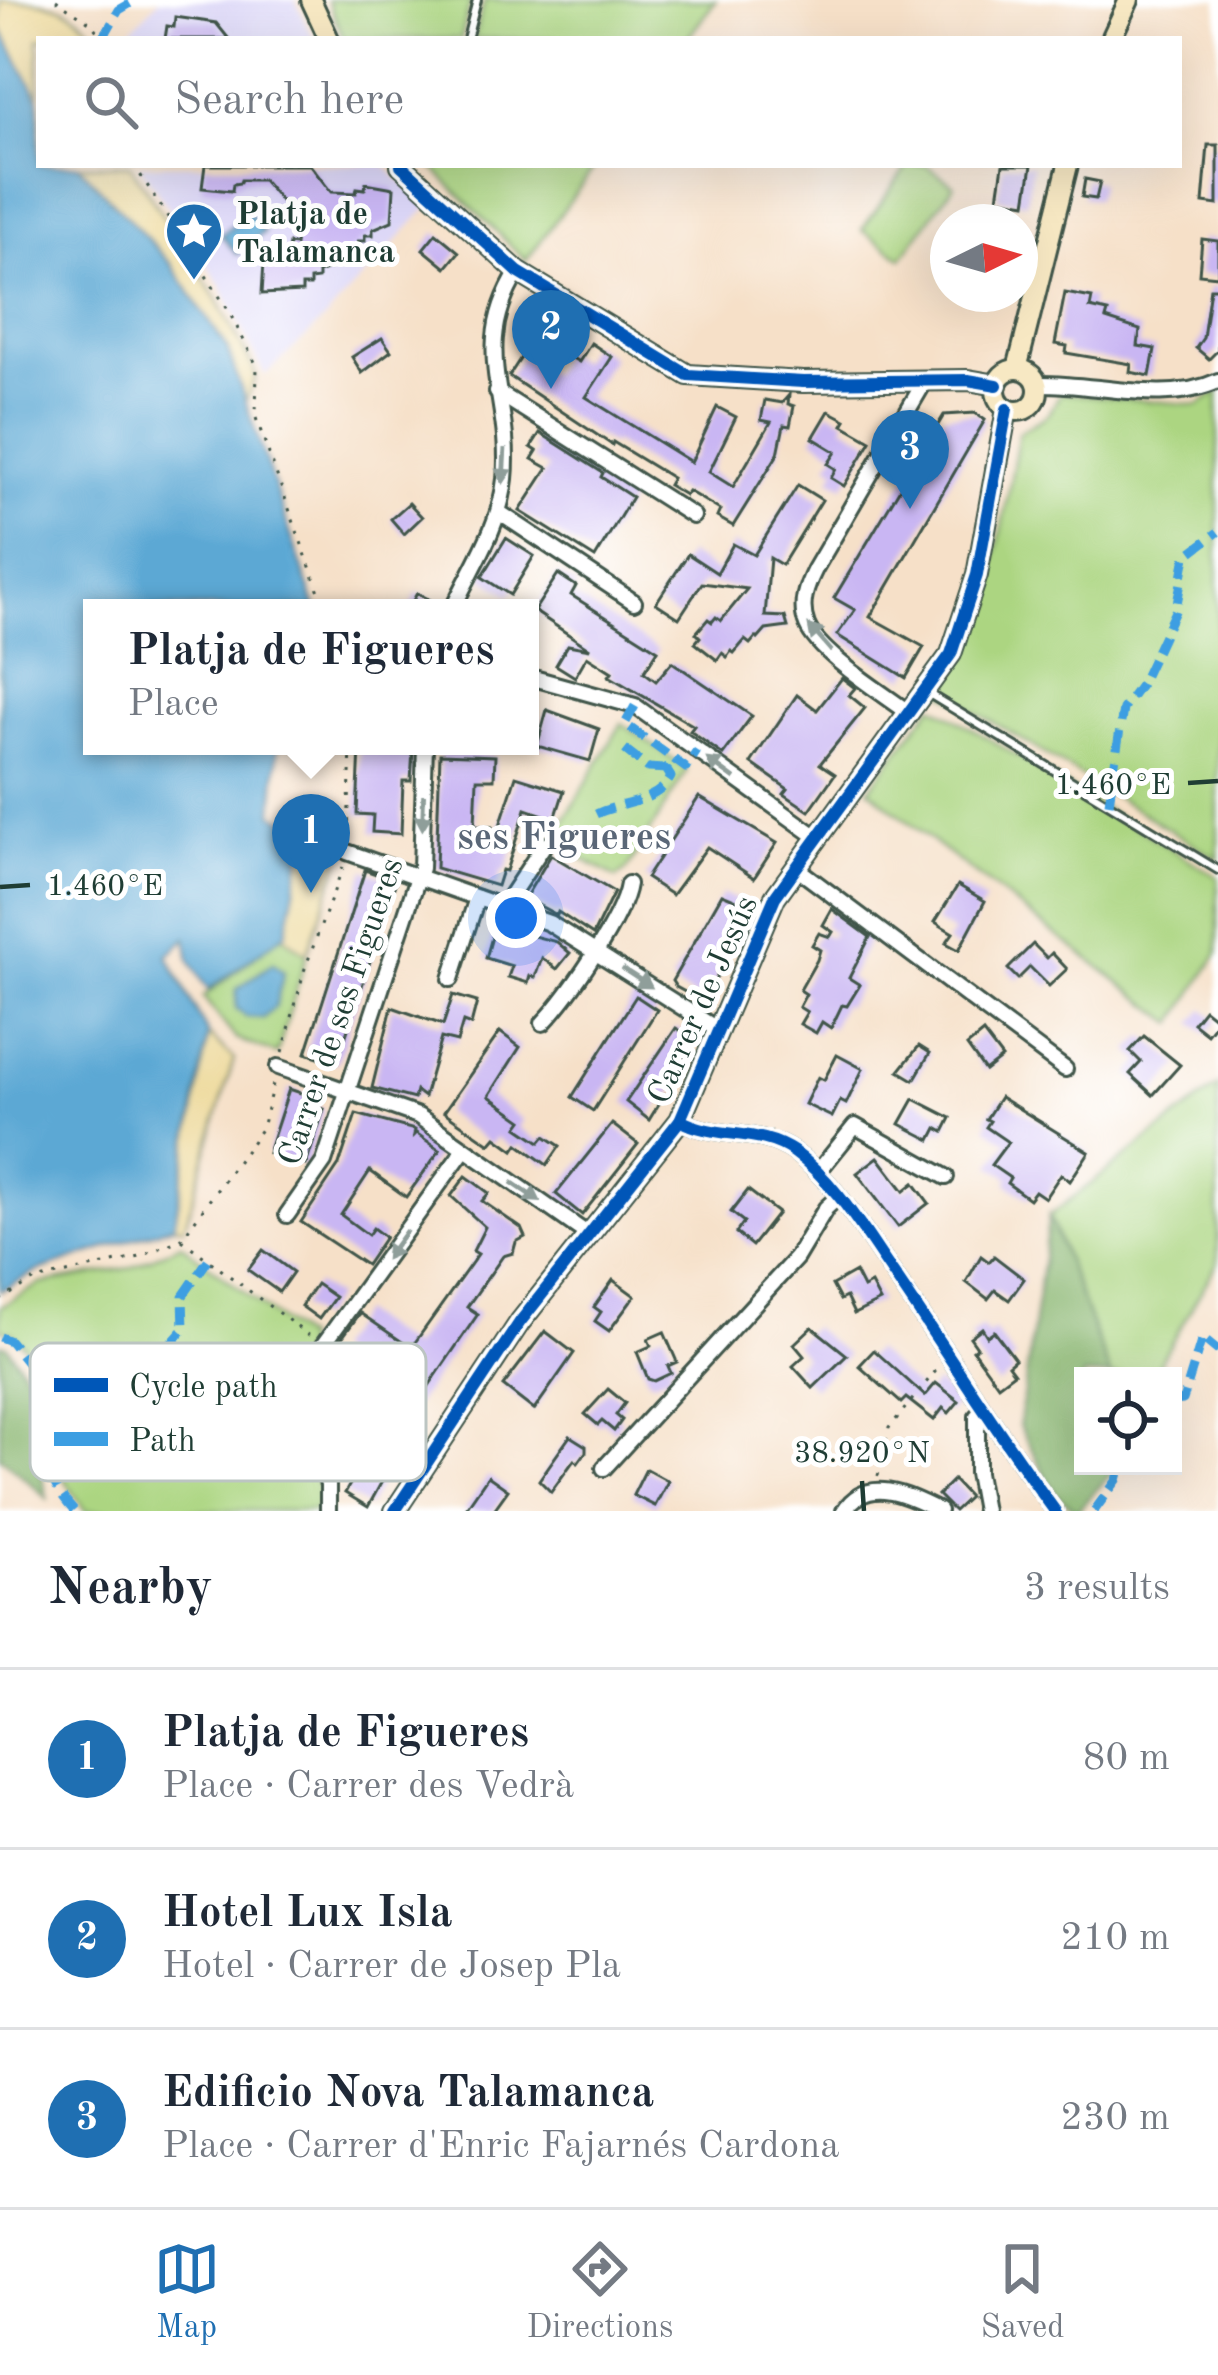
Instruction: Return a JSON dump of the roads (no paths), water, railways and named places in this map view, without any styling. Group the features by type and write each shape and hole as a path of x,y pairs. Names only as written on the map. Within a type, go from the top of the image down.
{"street":[{"path":"311,0 328,36"},
{"path":"1113,36 1129,0"},
{"path":"404,168 518,272 688,375 803,382 968,380 997,385"},
{"path":"1017,369 1066,168"},
{"path":"457,599 500,513 506,430 491,338 501,299 518,272"},
{"path":"1017,369 1036,384 1033,404 1021,410 1007,409 998,398 997,385 1004,374 1017,369"},
{"path":"909,713 818,641 807,625 803,606 815,569 925,381"},
{"path":"1036,384 1160,391 1218,381"},
{"path":"497,392 693,516"},
{"name":"Carrer de Jesús","path":"426,1465 520,1322 680,1120 775,897 951,654 966,619 1007,409"},
{"path":"500,513 634,602"},
{"path":"539,679 635,706 817,837"},
{"name":"Carrer de ses Figueres","path":"287,1215 324,1162 418,877 425,755"},
{"path":"503,907 544,845"},
{"path":"347,852 549,923 718,1030"},
{"path":"795,867 1065,1069"},
{"path":"543,1023 595,951 626,899 628,884"},
{"path":"451,980 477,898"},
{"path":"278,1067 418,1117 587,1234"},
{"path":"680,1120 700,1129 774,1140 818,1172 1055,1511"},
{"path":"818,1172 855,1126 946,1178"},
{"path":"325,1343 464,1150"},
{"path":"604,1468 796,1258 826,1208 838,1197"},
{"path":"984,1411 977,1416 977,1473 984,1511"},
{"path":"327,1481 328,1511"},
{"name":"Carrer de Jesús","path":"396,1511 416,1481"},
{"path":"844,1511 851,1500 876,1488 939,1511"}],"lane":[{"path":"468,36 477,0"},
{"path":"926,692 1218,870"}],"water":[{"path":"0,27 36,93 36,168 81,168 171,264 227,348 313,599 83,599 83,755 277,755 273,813 308,825 286,933 208,990 190,961 186,938 168,956 208,1034 174,1225 36,1272 0,1291"},
{"path":"249,213 264,232 237,254 221,235"},
{"path":"273,963 284,972 275,1007 263,1018 246,1017 236,1008 237,989"}],"place":[{"name":"Platja de Talamanca","path":"194,282"},
{"name":"Hotel Lux Isla","path":"551,389"},
{"name":"Edificio Nova Talamanca","path":"910,509"},
{"name":"Platja de Figueres","path":"311,893"}],"district":[{"name":"ses Figueres","path":"564,835"}]}
